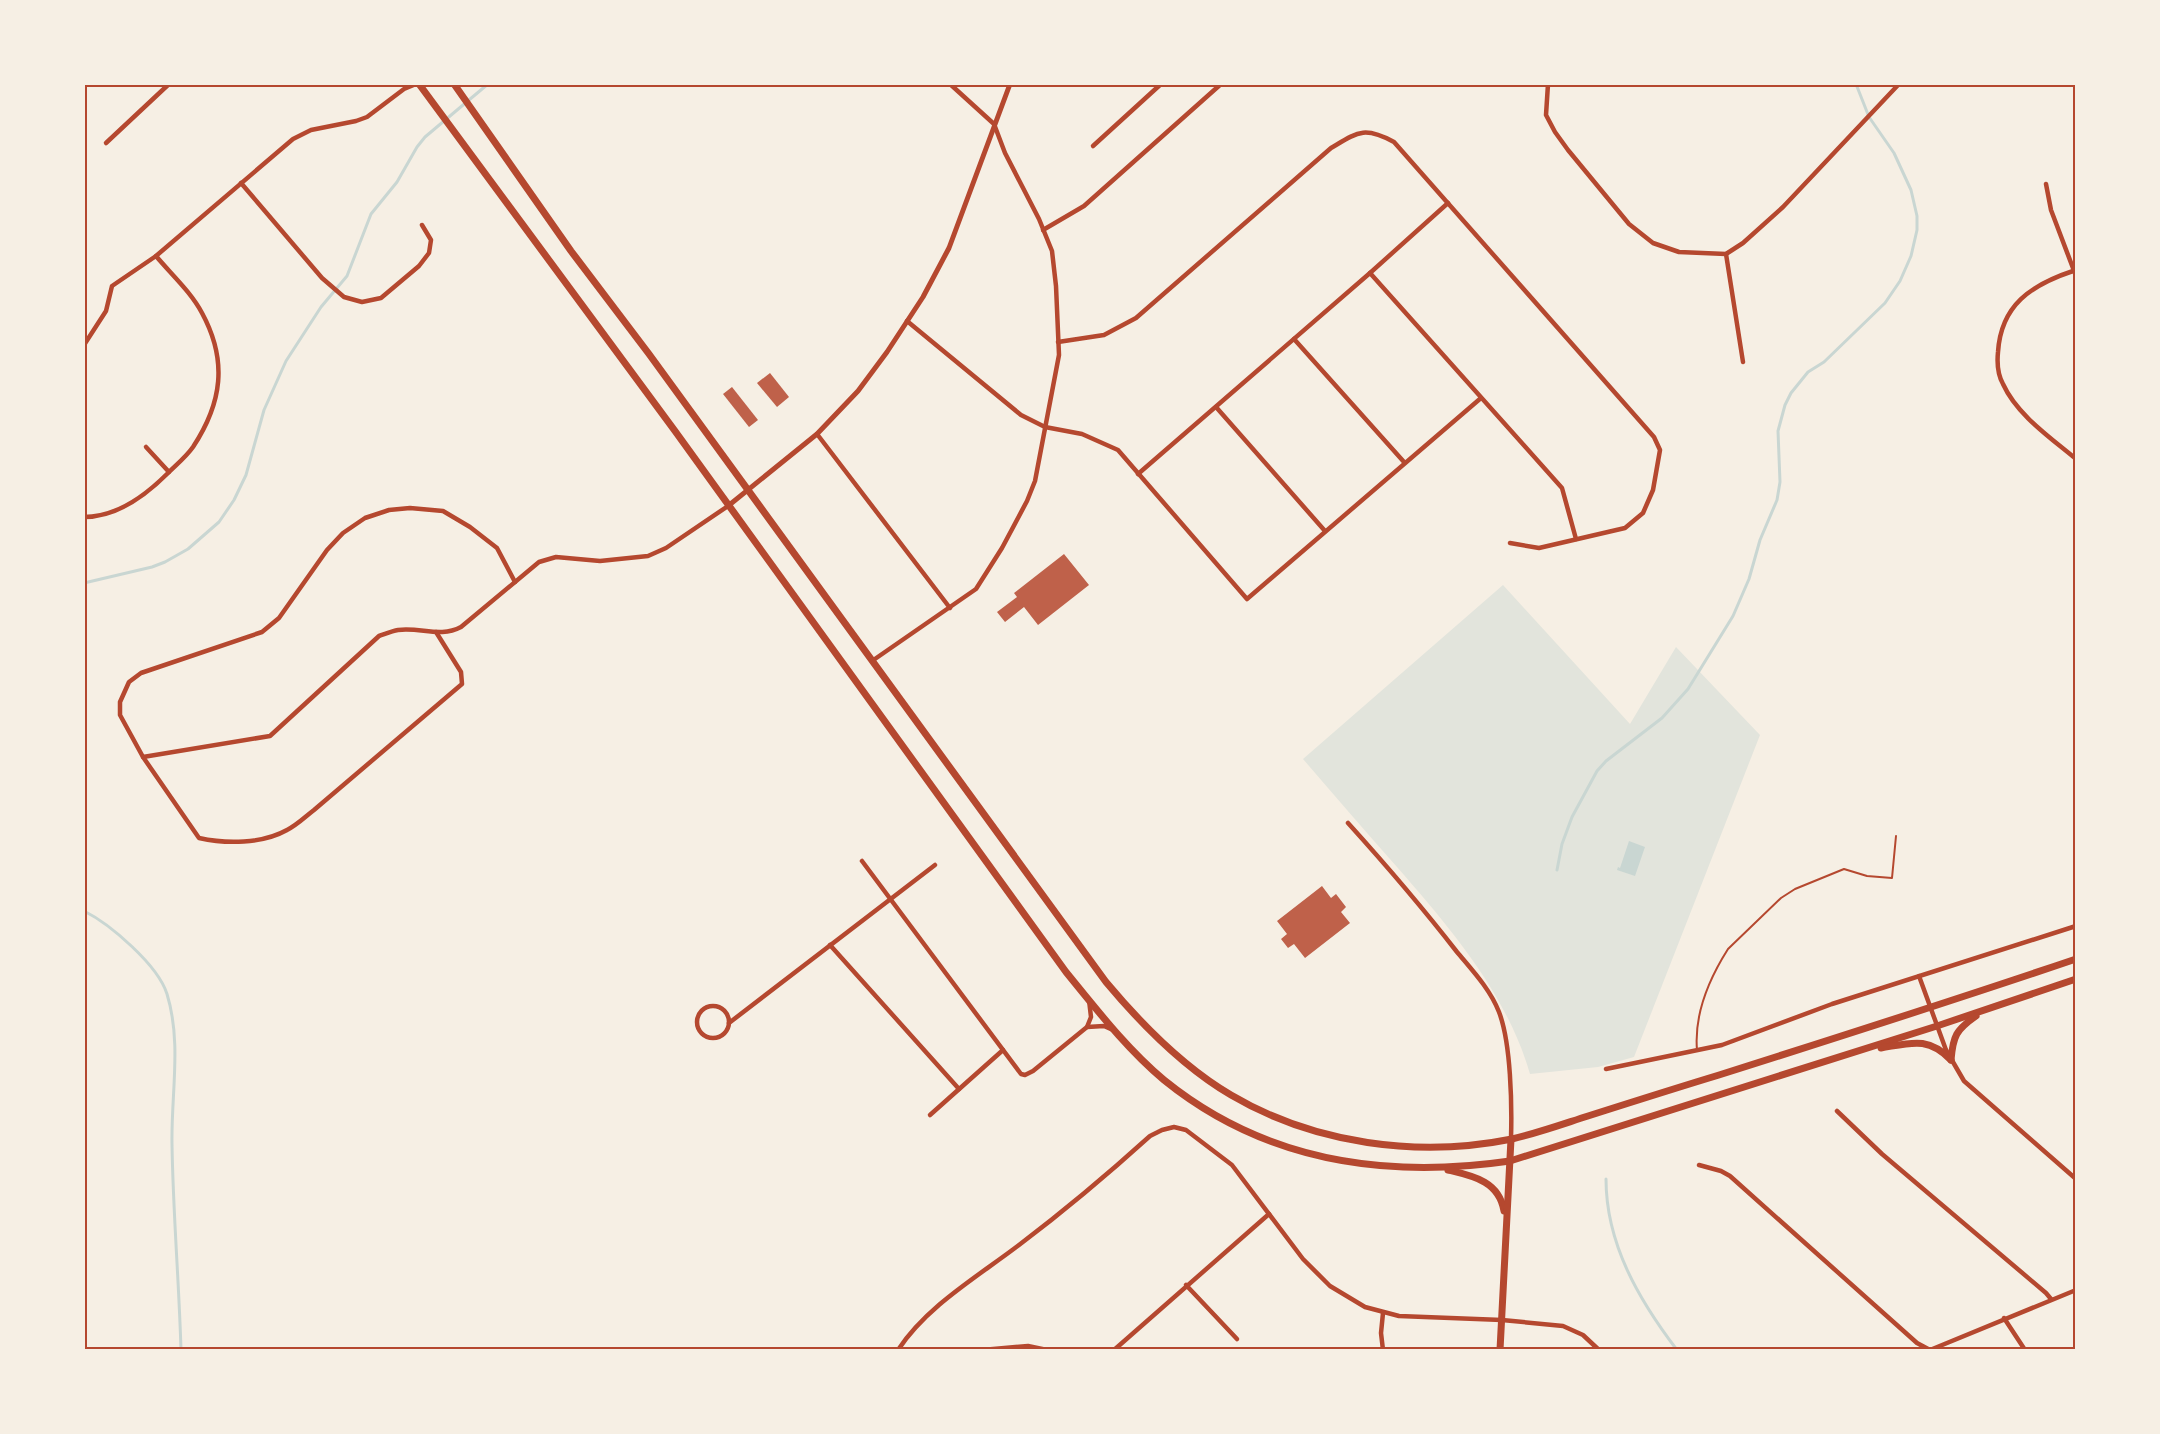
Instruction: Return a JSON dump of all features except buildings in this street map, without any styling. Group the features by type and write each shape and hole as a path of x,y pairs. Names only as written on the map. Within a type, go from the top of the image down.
{"main road":[{"path":"418,84 1066,972 1114,1030 1165,1081 1214,1113 1281,1145 1306,1154 1336,1160 1409,1168 1442,1168 1510,1161 1861,1051 2076,979"},
{"path":"454,84 571,251 1106,982 1149,1031 1207,1079 1231,1095 1277,1118 1350,1139 1391,1145 1429,1147 1511,1139 1931,1008 2076,959"},
{"path":"1951,1060 1952,1043 1957,1031 1982,1011"},
{"path":"1861,1051 1922,1042 1935,1046 1951,1060"},
{"path":"1500,1350 1511,1139"},
{"path":"1442,1168 1478,1178 1489,1184 1502,1204 1505,1224"}],"street":[{"path":"106,143 169,84"},
{"path":"84,345 106,311 112,286 156,256 293,139 311,130 367,117 404,89 418,84"},
{"path":"872,661 976,588 1002,548 1035,481 1059,355 1052,251 1005,153 994,124 951,84"},
{"path":"143,757 270,736 379,636 397,630 449,633 461,627 539,562 556,557 600,561 628,560 648,556 666,548 728,506 817,434 858,391 888,352 949,248 1010,84"},
{"path":"1093,146 1161,84"},
{"path":"1043,230 1084,206 1221,84"},
{"path":"1548,84 1546,116 1555,132 1629,224 1653,243 1679,252 1726,254 1743,243 1783,207 1899,84"},
{"path":"1058,342 1104,335 1136,318 1331,148 1358,132 1378,133 1394,141 1654,438 1660,450 1653,490 1643,513 1625,528 1539,548 1510,543"},
{"path":"241,183 322,278 344,297 362,302 381,298 419,266 429,253 431,240 422,225"},
{"path":"2046,184 2051,210 2074,274 2039,286 2011,310 2002,324 1998,360 2001,382 2009,395 2041,430 2076,459"},
{"path":"1138,474 1448,203"},
{"path":"1726,254 1743,362"},
{"path":"84,517 98,517 146,495 192,449 217,399 219,368 213,336 201,311 156,256"},
{"path":"1370,273 1562,488 1576,539"},
{"path":"907,321 1021,416 1045,427 1082,434 1118,450 1246,599 1481,398"},
{"path":"1294,339 1404,462"},
{"path":"1216,407 1325,531"},
{"path":"817,434 950,608"},
{"path":"146,447 169,472"},
{"path":"436,632 461,672 462,684 314,810 288,829 271,837 247,841 198,838 143,757 120,715 120,702 129,682 141,673 262,632 279,618 327,549 343,534 365,519 389,510 410,508 443,511 470,527 497,548 515,582"},
{"path":"1348,823 1419,902 1494,1001 1502,1020 1506,1042 1512,1120 1511,1139"},
{"path":"862,861 1021,1074 1025,1075 1034,1071 1086,1028 1090,1017 1088,999"},
{"path":"729,1023 726,1013 717,1007 706,1008 698,1020 702,1034 711,1038 720,1036 729,1023 934,865"},
{"path":"1606,1070 1722,1045 1765,1028 1919,976 2076,926"},
{"path":"830,945 959,1089"},
{"path":"1919,976 1951,1060 1964,1080 2076,1179"},
{"path":"1086,1028 1104,1026 1114,1030"},
{"path":"930,1115 1003,1050"},
{"path":"1837,1112 1882,1154 2051,1299"},
{"path":"897,1350 909,1332 928,1314 1021,1244 1150,1136 1174,1127 1186,1130 1241,1174 1303,1259 1330,1286 1354,1302 1383,1313 1425,1318 1502,1320 1563,1326 1583,1335 1599,1350"},
{"path":"1699,1165 1730,1176 1917,1343 1930,1350 2076,1290"},
{"path":"1114,1350 1269,1214"},
{"path":"1186,1285 1237,1339"},
{"path":"1383,1313 1381,1333 1383,1350"},
{"path":"2004,1318 2025,1350"},
{"path":"982,1350 1028,1346 1047,1350"}],"lane":[{"path":"1697,1050 1696,1027 1699,1014 1721,960 1728,949 1781,898 1795,889 1844,869 1867,876 1892,878 1896,836"}],"shaded area":[{"path":"1503,585 1630,724 1676,647 1760,735 1634,1057 1598,1067 1530,1074 1507,1017 1492,990 1457,939 1303,759"},
{"path":"1629,841 1645,847 1635,876 1617,870 1618,867 1620,868"}],"waterway":[{"path":"84,583 165,562 188,549 219,522 234,500 246,475 264,410 286,361 321,307 347,276 371,214 397,182 425,137 488,84"},
{"path":"1557,870 1562,844 1572,817 1597,771 1606,761 1662,718 1688,689 1733,616 1749,579 1760,540 1777,500 1780,482 1778,431 1791,393 1808,372 1824,362 1885,303 1900,281 1911,256 1917,230 1917,216 1911,190 1894,153 1869,117 1856,84"},
{"path":"84,911 107,925 144,958 162,983 171,1012 175,1050 172,1125 181,1350"},
{"path":"1606,1179 1607,1203 1612,1226 1627,1270 1650,1311 1677,1350"}]}
